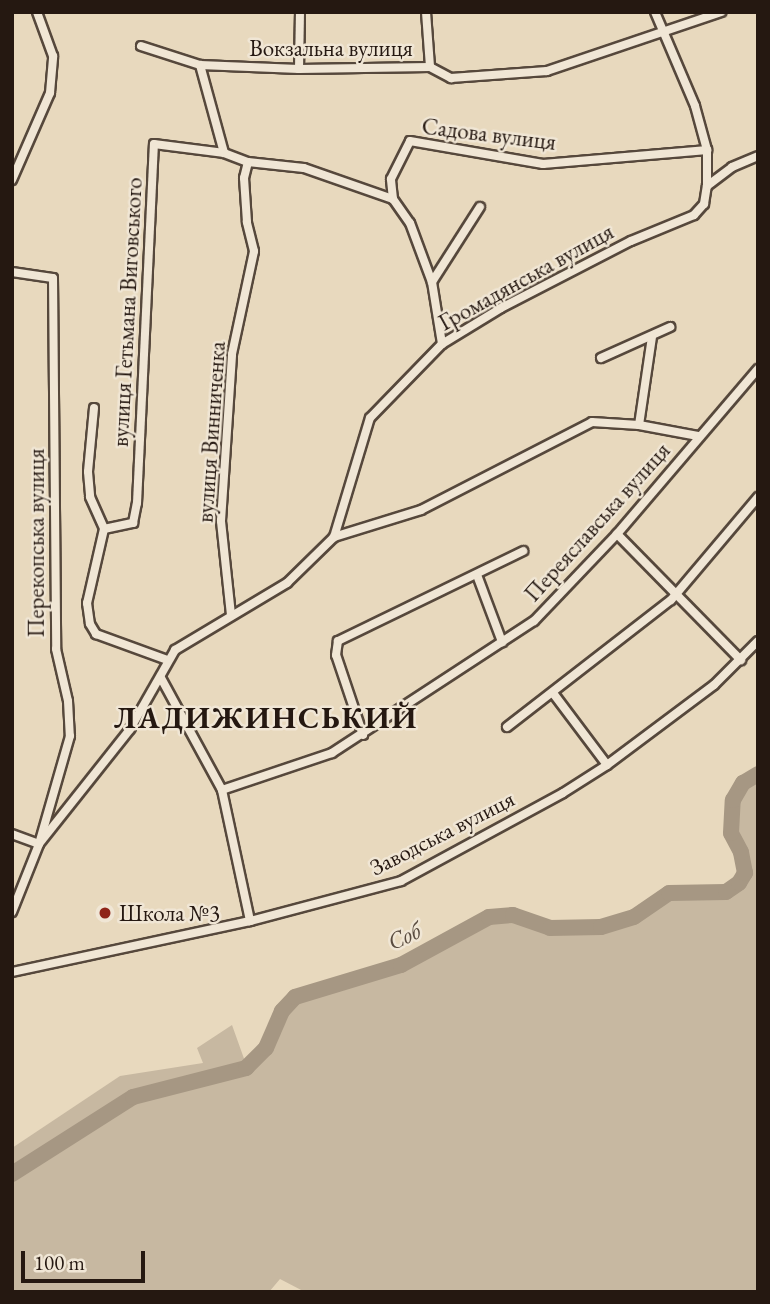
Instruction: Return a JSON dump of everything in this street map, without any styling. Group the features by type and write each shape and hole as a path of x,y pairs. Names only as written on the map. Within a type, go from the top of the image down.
{"street":[{"path":"12,180 50,93 53,57 37,12"},
{"path":"299,69 300,12"},
{"path":"426,12 430,67"},
{"name":"Громадянська вулиця","path":"12,912 39,844 119,743 161,678 167,660 187,640 287,583 334,537 370,418 442,344 501,308 631,241 694,215 704,204 707,150 695,106 655,12"},
{"name":"Вокзальна вулиця","path":"141,46 200,65 299,69 430,67 451,78 547,71 721,12"},
{"path":"200,65 224,153 248,162 304,168 393,199 410,223 432,282 442,344"},
{"name":"Садова вулиця","path":"393,199 391,179 410,141 543,164 707,150"},
{"name":"вулиця Гетьмана Виговського","path":"104,529 134,523 137,503 154,144 224,153"},
{"name":"Громадянська вулиця","path":"707,186 732,167 758,156"},
{"name":"вулиця Винниченка","path":"231,615 221,521 232,354 254,251 247,222 244,178 248,162"},
{"path":"432,282 480,207"},
{"name":"Перекопська вулиця","path":"12,272 54,278 56,649 68,701 70,736 39,844"},
{"path":"601,358 670,327"},
{"path":"639,425 652,337"},
{"name":"Переяславська вулиця","path":"222,790 332,753 363,735 546,611 617,534 758,369"},
{"path":"748,381 758,387"},
{"path":"94,408 89,485 90,497 104,529 87,603 90,625 96,634 167,660"},
{"path":"334,537 421,510 592,422 639,425 698,436"},
{"path":"507,727 678,592 758,497"},
{"path":"617,534 678,592 741,660"},
{"path":"363,735 336,655 338,641 523,551"},
{"path":"477,575 502,642"},
{"name":"Заводська вулиця","path":"12,972 250,921 401,881 562,793 607,765 714,685 758,641"},
{"path":"161,678 222,790 250,921"},
{"path":"553,693 607,765"},
{"path":"12,834 39,844"}],"shaded area":[{"path":"758,774 758,1292 305,1292 280,1279 269,1292 12,1292 12,1148 120,1076 203,1063 197,1048 232,1025 247,1067 266,1048 282,1011 295,997 401,965 489,917 513,915 550,928 601,927 634,917 669,893 726,891 739,883 745,873 741,852 731,833 733,800 743,783"}],"waterway":[{"name":"Соб","path":"12,1174 133,1097 246,1068 266,1048 282,1011 295,997 401,965 489,917 513,915 550,928 601,927 634,917 669,893 726,892 739,883 745,873 741,852 731,833 733,800 743,783 758,774"}],"place":[{"name":"Школа №3","path":"105,913"}],"district":[{"name":"ЛАДИЖИНСЬКИЙ","path":"266,718"}]}
